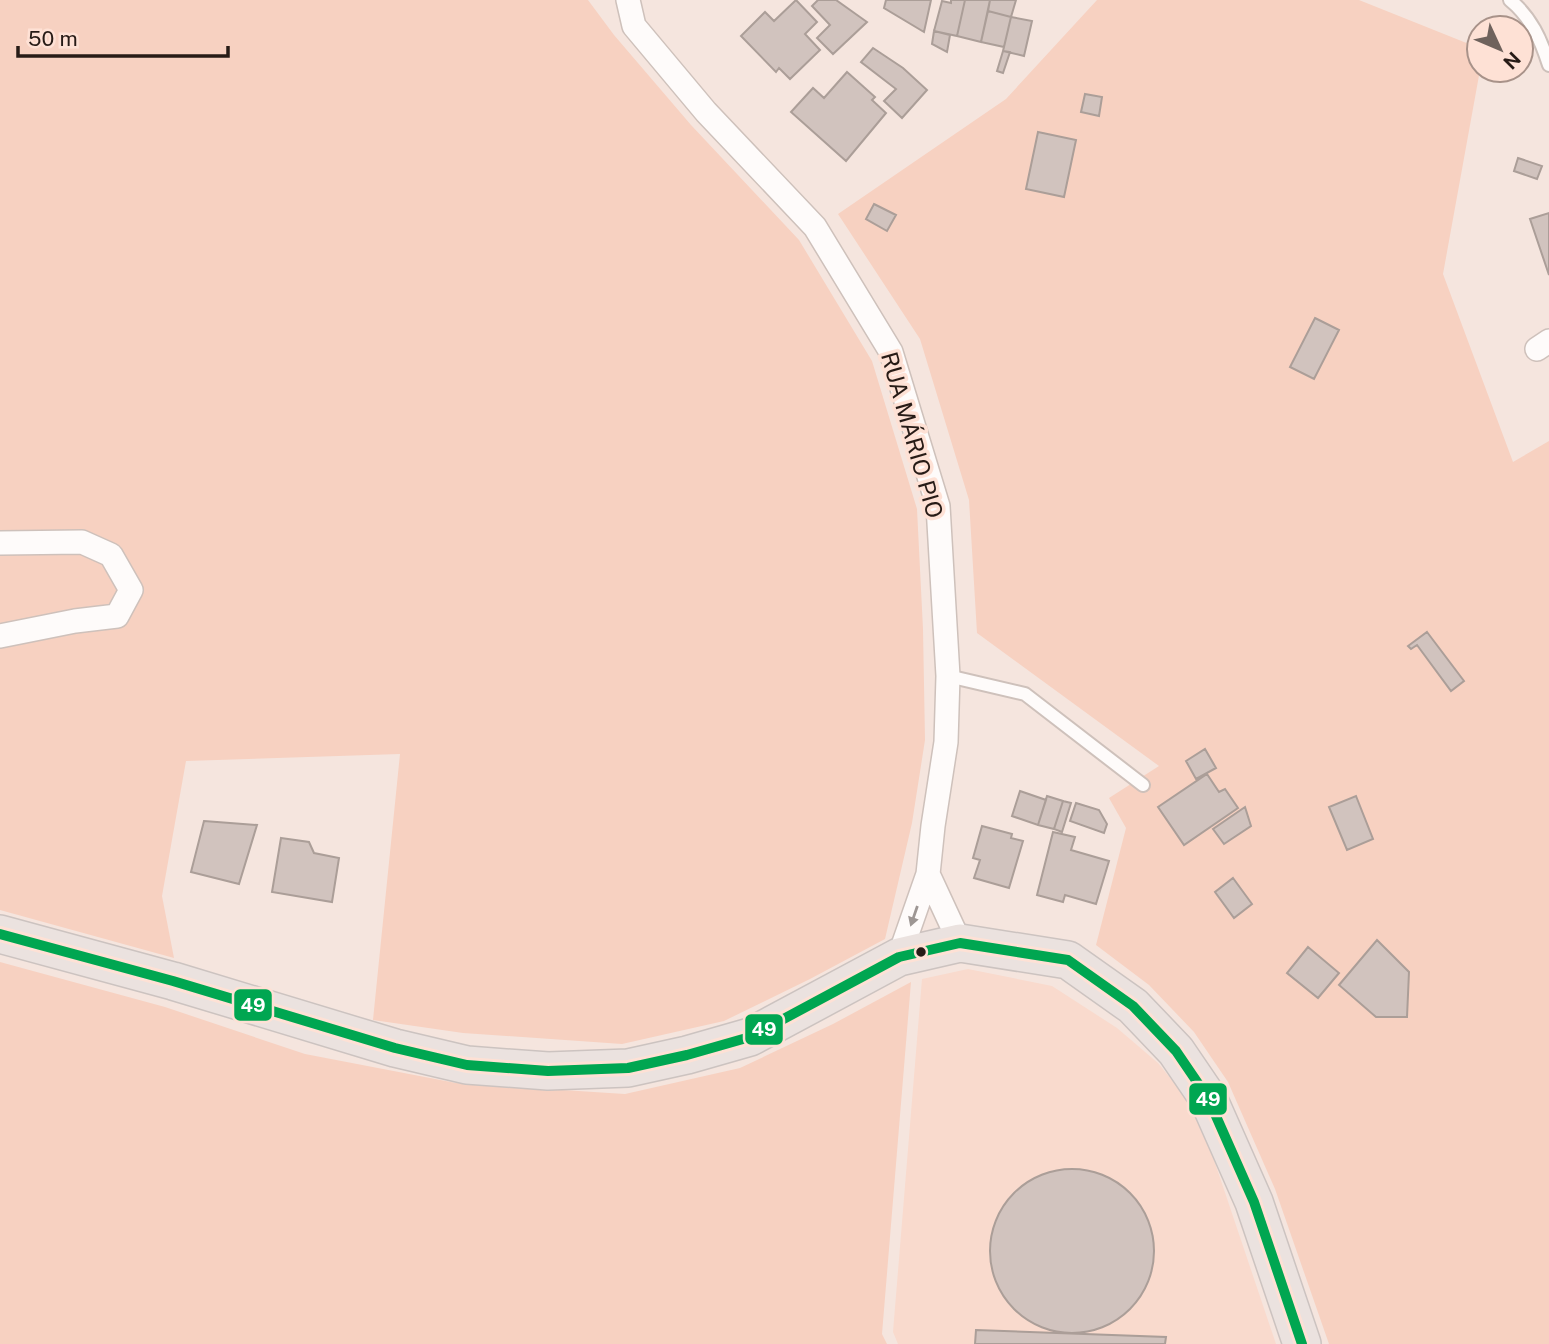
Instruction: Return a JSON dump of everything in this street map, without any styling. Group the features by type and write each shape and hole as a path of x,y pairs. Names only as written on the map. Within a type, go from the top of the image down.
{"main road":[{"path":"0,934 173,981 395,1048 467,1065 548,1071 628,1068 750,1037 899,957 960,943 1068,960 1133,1006 1176,1051 1208,1098 1254,1202 1302,1344"}],"street":[{"name":"RUA MÁRIO PIO","path":"628,0 634,26 706,112 815,227 891,352 938,506 948,676 946,742 928,874 899,957"},
{"path":"0,543 82,542 111,555 131,590 117,616 75,621 0,636"},
{"path":"928,874 960,943"}],"lane":[{"path":"1510,0 1521,9 1541,38 1549,65"},
{"path":"948,676 1025,694 1143,785"}],"shaded area":[{"path":"0,0 588,0 614,35 691,125 799,240 872,361 917,509 923,629 925,740 912,823 885,939 724,1021 622,1044 463,1033 373,1020 400,754 186,761 162,896 174,958 0,910"},
{"path":"1097,0 1359,0 1465,42 1465,84 1477,84 1443,274 1513,462 1549,441 1549,1344 1329,1344 1275,1189 1228,1082 1194,1032 1149,985 1096,945 1126,828 1109,798 1159,766 977,633 969,500 920,339 838,214 1006,99"},
{"path":"0,962 165,1007 305,1054 456,1083 625,1094 740,1068 833,1024 911,982 882,1334 887,1344 0,1344"},
{"path":"968,969 1052,986 1117,1028 1158,1063 1193,1106 1212,1154 1276,1344 898,1344 893,1332 922,979"}],"building":[{"path":"796,0 817,22 805,34 820,50 790,79 779,68 776,72 741,36 765,12 774,21"},
{"path":"818,0 836,0 867,22 833,54 817,38 830,25 812,6"},
{"path":"886,0 931,0 924,32 884,8"},
{"path":"951,0 965,0 957,36 934,31 942,1 951,3"},
{"path":"965,0 990,0 981,42 957,36"},
{"path":"990,0 1016,0 1011,17 988,11"},
{"path":"988,11 1011,17 1004,47 981,42"},
{"path":"1011,17 1032,21 1024,56 1003,51"},
{"path":"934,31 950,35 947,52 932,44"},
{"path":"873,48 903,68 927,90 902,118 884,101 896,89 861,62"},
{"path":"1003,51 1010,52 1003,73 997,71"},
{"path":"847,72 875,97 872,100 886,113 846,161 791,112 813,88 824,98"},
{"path":"1085,94 1102,97 1099,116 1081,112"},
{"path":"1038,132 1076,140 1064,197 1026,189"},
{"path":"1518,158 1542,166 1537,179 1514,171"},
{"path":"874,204 896,215 887,231 866,219"},
{"path":"1549,213 1549,275 1530,219"},
{"path":"1315,318 1339,330 1314,379 1290,367"},
{"path":"1427,632 1464,681 1451,691 1417,645 1411,649 1408,646"},
{"path":"1205,749 1216,768 1196,779 1186,761"},
{"path":"1207,774 1219,792 1225,789 1238,808 1184,845 1158,807"},
{"path":"1020,791 1046,800 1038,825 1012,816"},
{"path":"1047,796 1063,801 1054,829 1038,825"},
{"path":"1356,796 1373,839 1347,850 1329,807"},
{"path":"1063,801 1071,803 1062,832 1054,829"},
{"path":"1076,803 1099,810 1107,824 1104,833 1070,821"},
{"path":"1245,807 1251,826 1224,844 1213,829"},
{"path":"204,821 257,825 239,884 191,872"},
{"path":"982,826 1012,834 1011,838 1023,841 1009,888 974,878 980,860 973,858"},
{"path":"1053,832 1075,837 1071,850 1109,861 1096,904 1065,895 1063,902 1037,895"},
{"path":"281,838 309,842 314,853 339,858 332,902 272,892"},
{"path":"1233,878 1252,904 1234,918 1215,892"},
{"path":"1377,940 1409,972 1407,1017 1376,1017 1339,985"},
{"path":"1308,947 1339,973 1318,998 1287,973"},
{"path":"1072,1169 1103,1175 1130,1193 1148,1220 1154,1251 1148,1282 1130,1309 1103,1327 1072,1333 1041,1327 1014,1309 996,1282 990,1251 996,1220 1014,1193 1041,1175"},
{"path":"976,1330 1166,1337 1165,1344 975,1344"}],"transit line":[{"name":"49","path":"0,934 173,981 395,1048 467,1065 548,1071 628,1068 750,1037 899,957 960,943 1068,960 1133,1006 1176,1051 1208,1098 1254,1202 1302,1344"}]}
